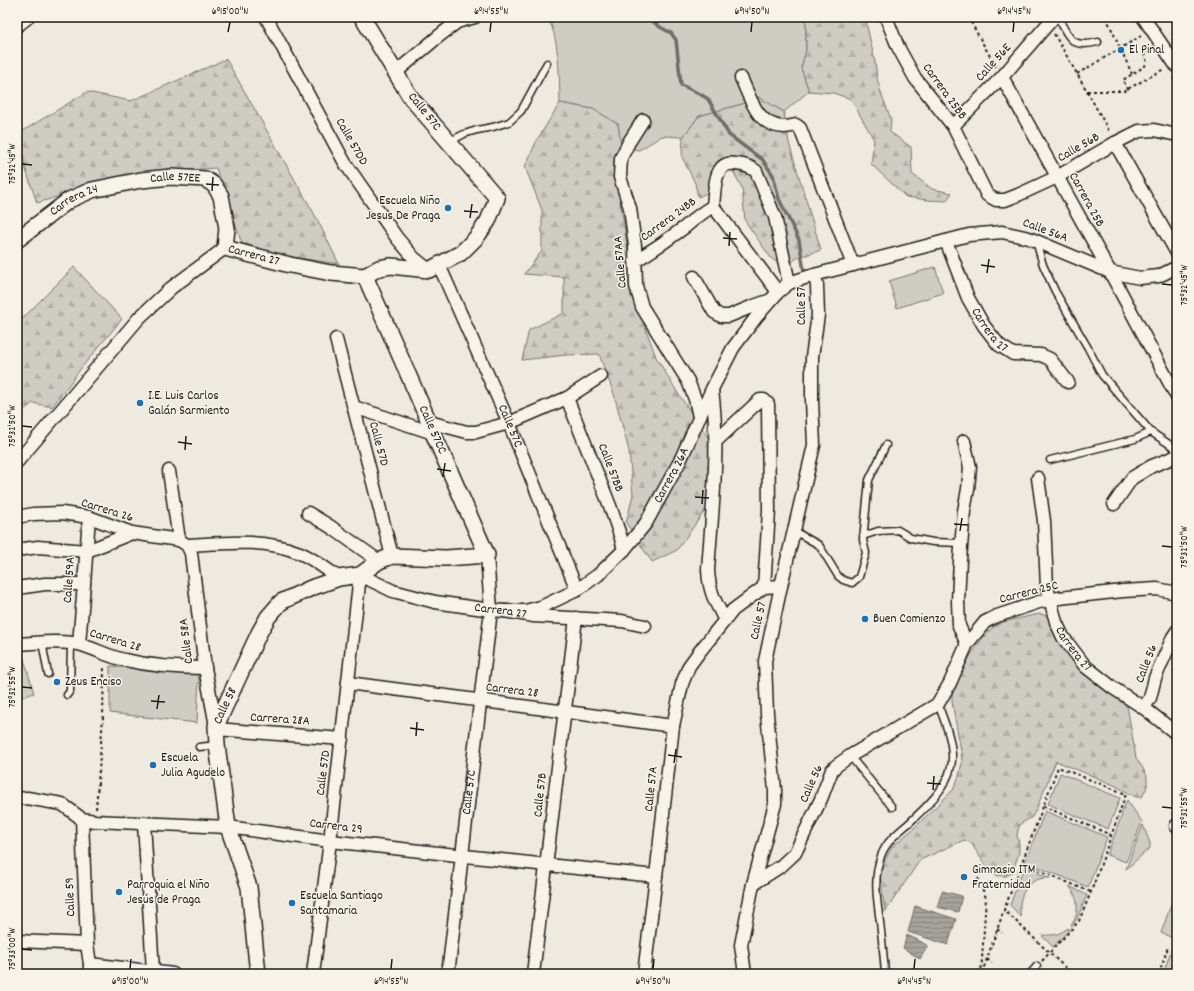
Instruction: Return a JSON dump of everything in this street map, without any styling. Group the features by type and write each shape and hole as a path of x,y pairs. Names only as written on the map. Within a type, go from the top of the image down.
{"street":[{"path":"17,24 26,17"},
{"name":"Calle 57DD","path":"266,17 345,163 397,238 414,258 434,267"},
{"name":"Calle 57C","path":"362,17 395,74 411,98 497,198 488,221 476,238 461,253 434,267 509,424 577,590"},
{"path":"395,74 439,36 458,22 475,17"},
{"name":"Carrera 25BB","path":"886,17 898,47 915,78 953,126 987,195 996,200"},
{"path":"1143,17 1171,69"},
{"name":"Calle 56E","path":"953,126 1002,77 1051,18"},
{"name":"Carrera 25B","path":"1002,77 1177,397"},
{"path":"741,78 758,113 767,123 783,127 796,125 800,128 853,265"},
{"name":"Calle 57AA","path":"643,120 621,158 620,171 620,177 630,208 635,246 636,286 642,307 688,381 695,399 699,417"},
{"name":"Calle 56B","path":"996,200 1005,200 1057,177 1115,143 1139,131 1154,130 1177,135"},
{"path":"1115,143 1177,254"},
{"name":"Carrera 24BB","path":"635,261 713,206 716,176 723,165 729,163 750,166 756,172 775,217 789,283"},
{"name":"Calle 57EE","path":"141,180 172,177 204,179 214,185 221,196 227,228 225,248"},
{"name":"Carrera 24","path":"17,240 69,200 92,190 141,180"},
{"name":"Calle 57","path":"713,206 775,296"},
{"name":"Calle 56A","path":"814,275 969,235 1002,232 1029,238 1110,272 1140,278 1159,276 1177,267"},
{"name":"Carrera 27","path":"946,241 968,298 984,326 999,345 1013,354 1042,355 1050,359 1068,382"},
{"name":"Carrera 27","path":"17,462 139,318 172,288 225,248 290,265 331,273 365,276"},
{"path":"365,276 379,268 391,266 434,267"},
{"name":"Calle 57","path":"745,974 741,945 754,884 775,804 775,790 767,714 765,661 814,445 812,356 818,315 817,284 814,275"},
{"name":"Carrera 26A","path":"504,610 525,611 541,607 577,590 598,575 624,550 646,523 680,461 712,389 733,348 757,316 789,283 814,275"},
{"name":"Calle 57CC","path":"365,276 487,555 491,610"},
{"path":"694,277 714,312 721,316 729,316 775,296"},
{"name":"Calle 57D","path":"336,339 354,407 386,559"},
{"path":"354,407 431,428 476,432 509,424 567,398 601,376"},
{"path":"712,389 715,411 716,442 708,583 714,601 725,620"},
{"name":"Calle 57BB","path":"567,398 610,506 624,550"},
{"name":"Calle 57","path":"716,442 760,400 764,400 768,404 769,511 764,587"},
{"path":"964,441 970,467 961,543 958,601 959,626 966,644"},
{"path":"1114,504 1132,478 1152,466 1177,456"},
{"name":"Calle 58A","path":"169,471 186,546 204,668 216,728"},
{"name":"Carrera 27","path":"1038,478 1044,521 1047,587 1056,622 1063,637 1085,666 1113,688 1144,708 1177,734"},
{"name":"Carrera 26","path":"17,517 33,514 62,513 89,517 132,533 186,546 244,542 283,547 301,554 339,578"},
{"path":"308,513 386,559"},
{"name":"Calle 59A","path":"75,644 84,584 89,517"},
{"path":"17,550 38,547 87,551 132,533"},
{"path":"360,575 386,559 446,558 487,555"},
{"name":"Carrera 27","path":"360,575 393,591 435,602 491,610 504,610 534,616 622,622 645,626"},
{"name":"Calle 57D","path":"313,974 330,841 360,575"},
{"name":"Calle 58","path":"258,974 248,887 228,827 216,728 259,633 268,617 281,602 311,588 339,578 360,575"},
{"path":"17,588 22,586 45,584 84,584"},
{"path":"764,587 781,586"},
{"name":"Calle 57A","path":"644,974 673,726 682,684 689,666 700,650 733,610 764,587"},
{"name":"Carrera 25C","path":"938,704 950,683 966,644 985,622 997,616 1039,602 1059,598 1157,589 1177,593"},
{"name":"Calle 57C","path":"448,974 491,610"},
{"name":"Calle 57B","path":"533,974 576,618"},
{"name":"Calle 56","path":"1144,708 1150,698 1158,672 1177,631"},
{"name":"Carrera 28","path":"17,644 42,642 75,644 123,660 179,668 204,668"},
{"name":"Carrera 28","path":"348,683 480,702 673,726"},
{"name":"Calle 56","path":"754,884 782,866 795,853 822,799 832,770 836,766 850,756 938,704"},
{"name":"Carrera 28A","path":"216,728 342,739"},
{"path":"17,799 27,798 62,804 82,819"},
{"name":"Carrera 29","path":"82,819 228,827 330,841 656,876"},
{"name":"Calle 59","path":"82,819 87,944 90,969"},
{"path":"144,822 152,971"},
{"path":"17,941 87,944"},
{"path":"90,969 152,971 173,974"}],"lane":[{"path":"1051,18 1073,41 1082,44 1098,42"},
{"path":"449,142 464,134 509,122 521,111 547,63"},
{"path":"1036,241 1043,264 1055,291 1088,348 1102,376 1151,432 1172,446 1177,452"},
{"path":"1050,460 1135,439 1151,432"},
{"path":"794,531 819,545 838,576 843,580 852,583 859,578 866,553 863,536 869,480 886,445"},
{"path":"863,536 878,531 898,530 911,538 933,542 961,543"},
{"path":"42,642 48,674"},
{"path":"67,695 70,691 75,644"},
{"path":"885,974 876,888 877,869 882,854 890,841 924,808 940,790 948,778 952,767 953,755 951,742 938,704"},
{"path":"199,746 217,745"},
{"path":"850,756 892,807"},
{"path":"1030,974 1037,966"}],"path":[{"path":"968,17 1002,77"},
{"path":"1106,17 1132,74"},
{"path":"1051,18 1077,74 1115,143"},
{"path":"1077,74 1144,34"},
{"path":"1128,90 1123,80 1145,66 1147,62 1144,54 1153,48"},
{"path":"1087,91 1117,92 1128,90 1171,69 1177,83"},
{"path":"95,820 103,717 105,655"},
{"path":"982,974 1021,863 1058,766 1126,794 1079,921 1049,953"},
{"path":"1043,806 1111,835"},
{"path":"1021,863 1091,892"},
{"path":"978,878 986,898 982,974"},
{"path":"1004,910 1072,974"},
{"path":"997,929 1002,933"},
{"path":"1159,974 1168,947"},
{"path":"987,959 992,963"}],"green space":[{"path":"548,17 802,17 806,22 806,51 801,68 809,91 784,112 758,97 742,104 699,116 683,137 662,136 639,150 621,146 618,124 593,109 560,103 557,48"},
{"path":"802,17 865,17 877,78 891,119 890,132 911,147 912,174 932,189 952,193 946,201 906,197 871,164 874,140 851,99 833,93 809,91 801,68 806,51 806,22"},
{"path":"226,59 316,217 339,264 286,256 242,244 216,168 132,174 37,203 25,167 21,132 87,92 131,101"},
{"path":"758,97 784,112 789,143 821,250 797,258 784,268 771,258 745,221 742,188 731,167 713,190 698,197 695,183 682,157 683,137 699,116 742,104"},
{"path":"560,103 593,109 618,124 621,146 616,174 636,302 656,357 679,395 717,450 711,502 677,550 652,562 626,523 633,495 629,451 614,394 599,354 566,355 522,360 529,330 564,313 564,277 524,274 542,251 542,210 525,167 537,140"},
{"path":"74,267 122,319 82,367 52,407 33,403 17,415 17,324"},
{"path":"935,267 943,293 897,308 889,281"},
{"path":"1039,614 1045,615 1048,618 1074,657 1089,673 1127,705 1136,758 1147,776 1147,787 1142,797 1136,797 1114,785 1056,761 1032,817 1020,824 1017,835 1019,853 1012,873 1006,876 993,874 971,843 964,840 920,860 885,912 880,875 883,864 892,847 953,790 959,776 962,763 961,751 952,702 952,693 959,676 972,653 984,636 992,628 1003,622"},
{"path":"21,649 34,693 17,699 17,652"},
{"path":"110,666 199,675 197,723 110,713"},
{"path":"1060,773 1120,798 1108,829 1048,804"},
{"path":"1127,800 1142,822 1126,862 1107,855"},
{"path":"1045,811 1107,837 1088,887 1025,862"},
{"path":"1143,825 1150,843 1150,848 1126,869"},
{"path":"1024,867 1050,878 1035,880 1025,889 1020,902 1021,917 1010,905"},
{"path":"1069,886 1087,895 1077,919 1072,926 1071,925 1076,916 1077,906 1075,895"},
{"path":"1173,899 1177,900 1177,974 1163,974 1175,939 1161,933"},
{"path":"1068,928 1069,930 1053,947 1042,936 1056,934"}],"shaded area":[{"path":"942,891 962,896 958,912 937,907"},
{"path":"915,906 956,919 948,945 908,932"},
{"path":"907,935 928,946 920,959 903,948"}],"waterway":[{"path":"647,17 671,33 676,40 681,85 708,99 729,135 762,159 773,175 779,199 799,240 804,271"}],"place":[{"name":"El Pinal","path":"1121,50"},
{"name":"Escuela Niño Jesus De Praga","path":"448,208"},
{"name":"I.E. Luis Carlos Galán Sarmiento","path":"140,403"},
{"name":"Buen Comienzo","path":"865,619"},
{"name":"Zeus Enciso","path":"57,682"},
{"name":"Escuela Julia Agudelo","path":"153,765"},
{"name":"Gimnasio ITM Fraternidad","path":"964,877"},
{"name":"Parroquia el Niño Jesús de Praga","path":"119,892"},
{"name":"Escuela Santiago Santamaria","path":"292,903"}]}
